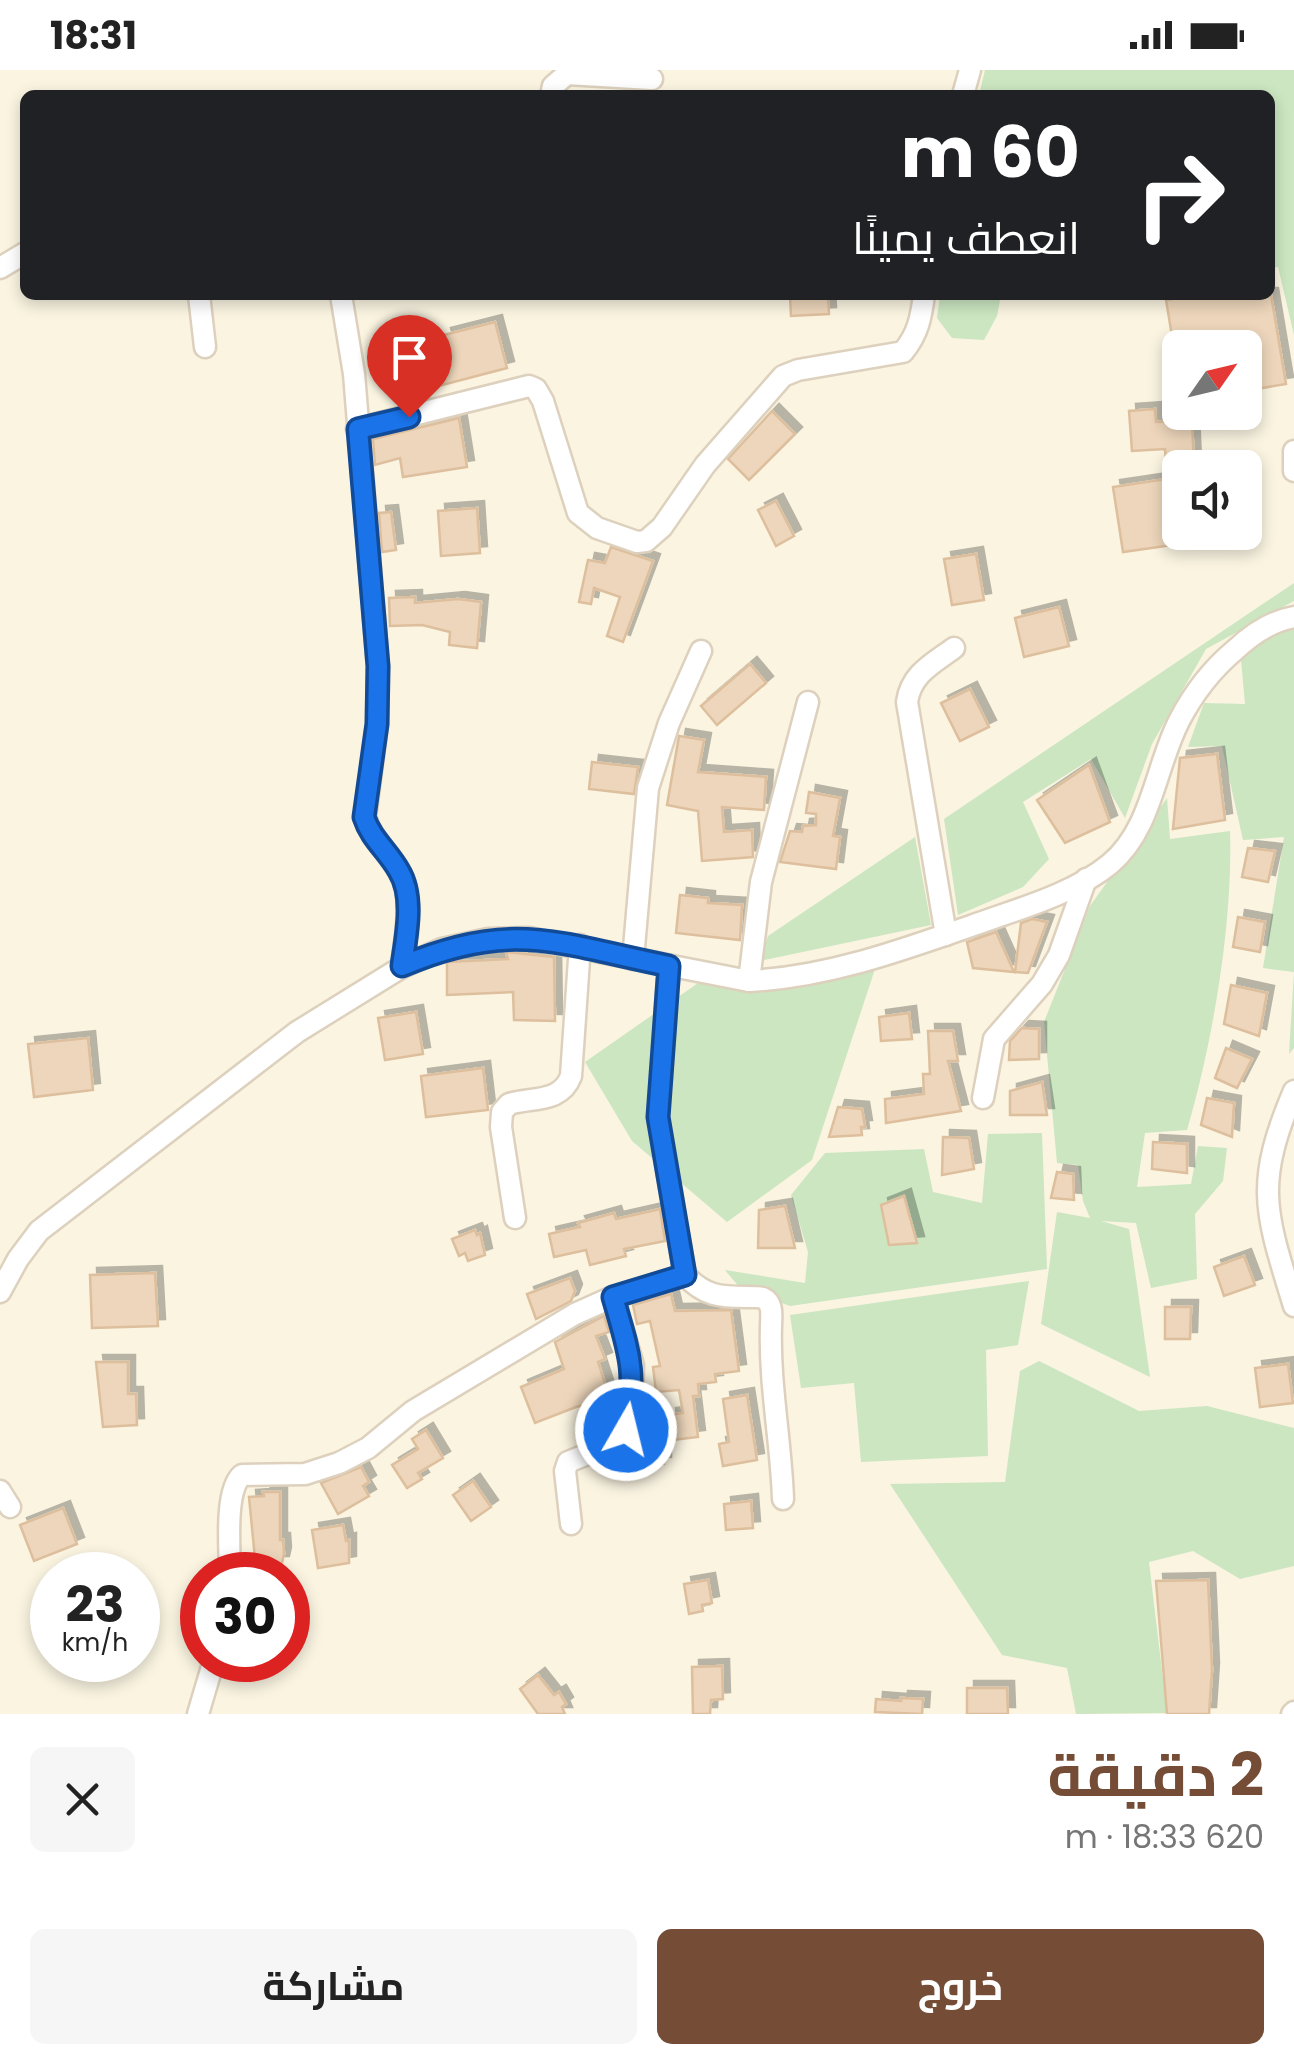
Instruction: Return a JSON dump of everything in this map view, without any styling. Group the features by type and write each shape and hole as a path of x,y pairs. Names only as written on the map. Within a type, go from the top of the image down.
{"street":[{"path":"552,90 567,74 652,78"},
{"path":"200,300 205,347"},
{"path":"341,300 354,374 378,666 377,724 364,817 369,831 399,870 406,886 402,966"},
{"path":"358,429 529,386 536,388 578,513 596,528 646,541 662,527 705,465 783,376 903,352 913,340 923,300"},
{"path":"1294,451 1294,471"},
{"path":"0,1292 39,1231 71,1205 296,1032 402,966 442,950 488,938 529,938 749,981 823,972 946,934 1046,898 1086,878 1109,864 1127,845 1143,818 1178,723 1200,686 1243,642 1265,627 1294,617"},
{"path":"946,934 906,702 917,675 954,648"},
{"path":"633,959 648,788 669,723 701,651"},
{"path":"749,981 761,882 808,702"},
{"path":"982,1098 994,1039 1042,984 1059,956 1086,878"},
{"path":"515,1218 502,1112 509,1104 555,1096 566,1089 571,1076 580,945"},
{"path":"669,966 658,1117 685,1275 698,1290 720,1298 762,1297 768,1301 783,1499"},
{"path":"1294,1090 1268,1163 1266,1211 1294,1306"},
{"path":"230,1552 231,1497 234,1483 242,1475 305,1474 339,1464 368,1448 413,1410 576,1314 613,1297 685,1275"},
{"path":"571,1524 565,1470 568,1462 618,1439 626,1430 633,1365 613,1297"},
{"path":"198,1714 207,1682"}],"green space":[{"path":"985,70 1294,70 1294,335 1275,267 1275,90 980,90"},
{"path":"939,300 1000,300 997,316 984,340 952,338 937,318"},
{"path":"1294,583 1294,601 1206,649 1152,744 1125,818 1091,759 1023,802 1049,859 1023,887 958,915 944,819"},
{"path":"1294,629 1294,972 1263,968 1284,837 1243,840 1222,746 1188,747 1204,703 1245,704 1241,660 1274,633"},
{"path":"1167,798 1170,839 1230,831 1225,943 1213,1021 1187,1130 1145,1133 1137,1187 1191,1184 1198,1146 1227,1148 1223,1181 1195,1214 1197,1279 1151,1288 1136,1223 1101,1221 1129,1229 1150,1377 1041,1324 1057,1212 1090,1218 1083,1201 1078,1165 1057,1163 1044,1022 1090,906"},
{"path":"915,837 931,925 760,961 768,936"},
{"path":"875,969 812,1160 727,1222 632,1141 585,1062 701,981"},
{"path":"1294,972 1294,1048 1289,1054"},
{"path":"1042,1133 1047,1269 790,1306 740,1288 725,1270 805,1283 808,1252 791,1195 825,1153 924,1149 933,1192 982,1203 988,1134"},
{"path":"1029,1281 1018,1345 986,1350 988,1456 861,1462 854,1383 801,1388 790,1315"},
{"path":"1039,1361 1139,1411 1207,1406 1294,1428 1294,1566 1240,1579 1193,1551 1149,1562 1167,1713 1076,1714 1067,1668 1002,1655 890,1484 1005,1482 1020,1371"}],"building":[{"path":"790,300 828,300 829,314 791,316"},
{"path":"1166,300 1272,300 1286,384 1262,388 1262,330 1171,330"},
{"path":"495,322 507,368 408,394 399,353 446,342 444,335"},
{"path":"1155,409 1156,422 1162,422 1162,430 1192,430 1193,450 1132,451 1129,411"},
{"path":"772,411 795,434 749,480 728,459"},
{"path":"459,418 467,467 403,477 400,458 375,465 373,439"},
{"path":"1162,480 1162,547 1123,552 1113,487"},
{"path":"776,501 794,536 776,546 758,510"},
{"path":"477,508 480,553 441,556 438,511"},
{"path":"391,512 396,550 382,552 379,513"},
{"path":"611,547 653,561 623,642 607,636 620,597 594,588 591,604 579,602 588,560 605,563"},
{"path":"976,554 984,600 952,605 944,559"},
{"path":"415,597 415,603 458,599 481,602 477,648 449,645 450,632 422,625 390,626 389,598"},
{"path":"1059,607 1069,646 1024,657 1015,618"},
{"path":"750,664 766,683 717,725 701,706"},
{"path":"970,689 989,727 960,741 941,703"},
{"path":"679,736 704,740 698,772 766,777 764,810 722,807 724,832 752,830 753,857 702,861 698,811 667,805"},
{"path":"1217,754 1225,820 1173,829 1180,758"},
{"path":"592,762 638,767 634,794 589,789"},
{"path":"1089,765 1110,822 1065,843 1037,800"},
{"path":"809,792 840,798 833,836 840,837 836,869 780,862 790,831 802,832 803,826 816,825 816,814 806,813"},
{"path":"1248,848 1275,851 1268,882 1242,877"},
{"path":"680,895 708,898 708,903 742,905 740,940 676,933"},
{"path":"1238,917 1265,922 1260,952 1233,947"},
{"path":"1032,919 1047,922 1028,973 1015,972 1021,923"},
{"path":"996,932 1014,972 973,968 967,942"},
{"path":"506,952 554,957 555,1021 514,1020 513,992 447,995 447,962 508,959"},
{"path":"1231,985 1267,993 1259,1036 1224,1024"},
{"path":"416,1012 423,1054 385,1060 378,1018"},
{"path":"909,1013 912,1039 881,1041 879,1017"},
{"path":"1022,1028 1039,1029 1039,1059 1009,1060 1010,1041"},
{"path":"928,1031 953,1031 958,1061 948,1061 961,1111 886,1123 885,1099 924,1094 923,1074 930,1074"},
{"path":"88,1038 93,1090 34,1097 28,1044"},
{"path":"1226,1048 1252,1059 1237,1088 1215,1078"},
{"path":"483,1068 488,1110 426,1117 421,1076"},
{"path":"1042,1082 1047,1115 1010,1115 1010,1091"},
{"path":"1207,1098 1234,1103 1232,1137 1201,1125"},
{"path":"838,1107 862,1109 862,1135 829,1137"},
{"path":"943,1137 969,1138 974,1169 942,1175"},
{"path":"1153,1142 1187,1144 1187,1173 1152,1169"},
{"path":"1057,1172 1073,1174 1074,1200 1051,1198"},
{"path":"904,1196 917,1243 889,1245 881,1205"},
{"path":"785,1206 795,1248 758,1248 759,1210"},
{"path":"660,1209 665,1241 624,1249 626,1256 590,1265 586,1250 554,1257 549,1234 614,1213 616,1219"},
{"path":"475,1230 477,1235 480,1233 485,1255 468,1261 465,1253 459,1256 452,1239"},
{"path":"1244,1256 1255,1285 1224,1296 1214,1267"},
{"path":"155,1273 158,1326 92,1328 90,1275"},
{"path":"570,1278 575,1291 571,1301 536,1319 527,1294"},
{"path":"671,1294 675,1311 731,1310 739,1371 715,1374 716,1382 698,1384 699,1396 693,1396 698,1437 672,1440 669,1415 683,1413 679,1390 656,1392 653,1367 660,1366 650,1321 637,1324 633,1305"},
{"path":"1165,1307 1191,1307 1190,1339 1165,1339"},
{"path":"604,1316 609,1332 596,1336 605,1359 598,1362 610,1399 535,1423 521,1387 564,1369 555,1342"},
{"path":"96,1362 128,1362 128,1394 136,1394 137,1425 103,1427"},
{"path":"1288,1364 1293,1403 1260,1407 1255,1368"},
{"path":"747,1395 757,1460 723,1466 719,1444 729,1442 723,1399"},
{"path":"426,1430 443,1458 418,1473 422,1479 407,1488 392,1465 418,1449 412,1439"},
{"path":"639,1436 665,1437 664,1464 638,1463"},
{"path":"361,1467 369,1482 363,1486 369,1496 338,1514 321,1483"},
{"path":"473,1481 491,1507 471,1521 453,1495"},
{"path":"263,1492 280,1492 280,1540 284,1552 254,1552 249,1497 264,1496"},
{"path":"751,1501 753,1528 726,1530 724,1504"},
{"path":"63,1508 77,1544 57,1552 30,1552 20,1525"},
{"path":"343,1525 346,1541 349,1540 349,1563 318,1568 312,1530"},
{"path":"708,1580 712,1603 702,1605 703,1611 689,1614 684,1584"},
{"path":"1208,1580 1212,1670 1209,1714 1167,1714 1156,1581"},
{"path":"722,1666 723,1699 711,1700 710,1714 693,1714 692,1667"},
{"path":"538,1675 554,1695 559,1692 566,1704 562,1707 565,1714 538,1714 520,1689"},
{"path":"967,1688 1007,1688 1008,1714 967,1714"},
{"path":"876,1699 923,1699 922,1714 875,1712"}],"route":[{"path":"409,417 358,429 378,666 377,724 364,817 369,831 399,870 406,886 402,966 488,938 529,938 580,945 669,966 658,1117 685,1275 613,1297 633,1365 626,1430"}]}
